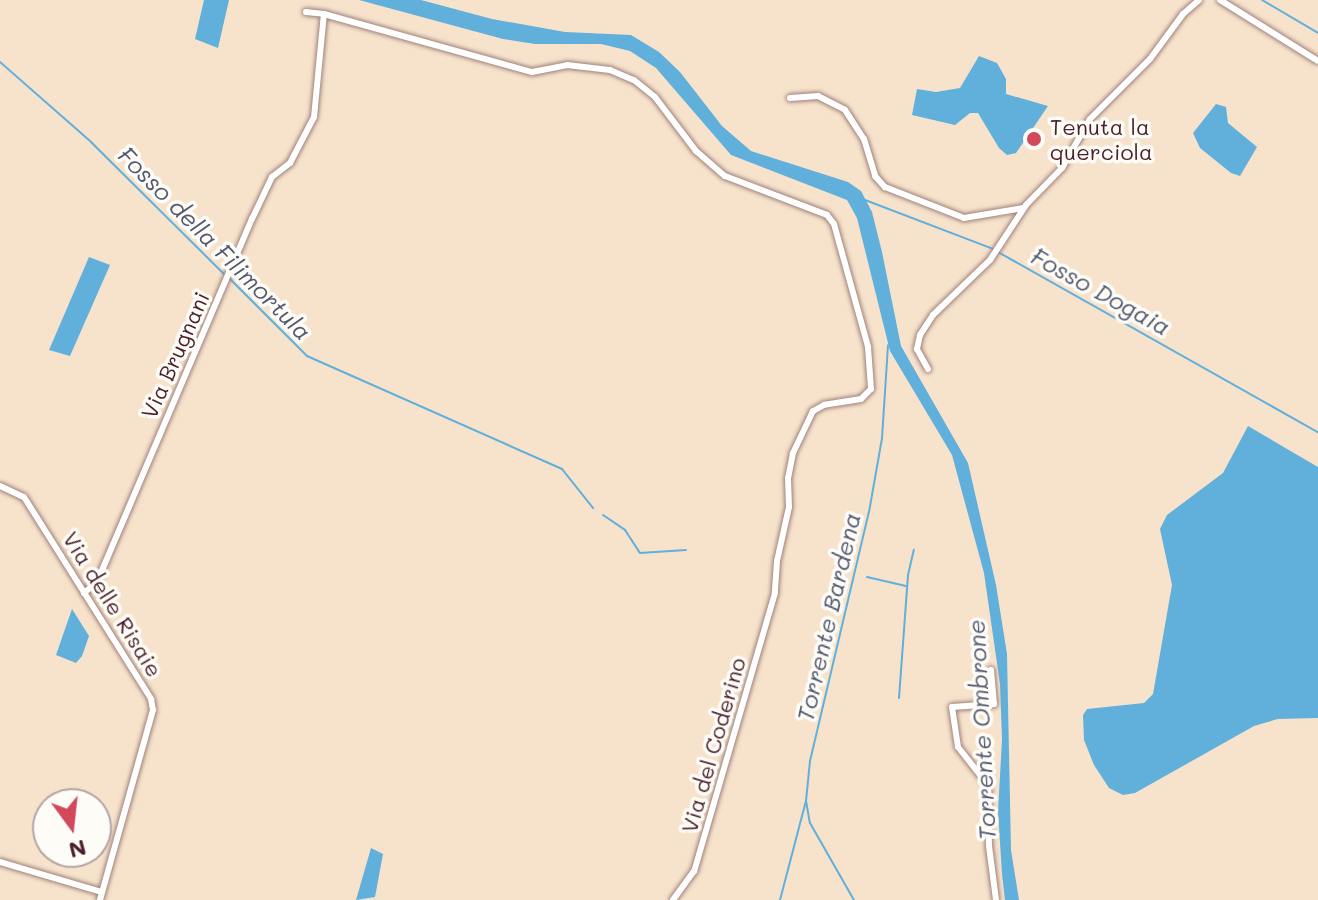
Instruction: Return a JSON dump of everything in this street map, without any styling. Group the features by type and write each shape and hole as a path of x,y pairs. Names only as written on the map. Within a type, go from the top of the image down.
{"street":[{"path":"928,369 917,349 920,335 933,315 992,258 1023,208 1059,171 1094,114 1150,59 1179,19 1199,0"},
{"path":"1220,0 1318,61"},
{"path":"306,12 324,14"},
{"name":"Via Brugnani","path":"84,593 97,582 272,177 290,163 314,117 324,14"},
{"name":"Via del Coderino","path":"324,14 532,72 567,65 596,66 634,80 655,97 696,151 725,176 827,215 834,224 868,347 871,389 861,399 824,405 813,411 793,453 788,478 789,507 777,561 775,593 694,871 673,900"},
{"path":"790,98 818,96 847,113 867,144 875,178 885,187 964,218 1023,208"},
{"name":"Via delle Risaie","path":"0,486 24,497 151,699 153,710 100,900"},
{"path":"991,670 994,704 952,707 958,747 988,785 989,846 996,900"},
{"path":"0,862 102,892"}],"water":[{"path":"204,0 229,0 218,48 195,39"},
{"path":"359,0 421,0 492,19 565,32 631,35 659,52 680,72 722,126 751,151 848,182 861,191 872,212 901,346 968,463 996,585 1007,654 1011,850 1019,900 1005,900 1002,874 998,812 1002,739 1000,684 984,573 952,455 890,351 857,218 847,200 731,155 656,68 630,51 601,44 535,44 503,39"},
{"path":"979,56 997,63 1006,79 1006,94 1048,106 1016,153 1007,155 999,148 978,113 970,113 955,125 912,115 917,89 936,92 960,88"},
{"path":"1216,104 1226,107 1228,123 1257,147 1240,176 1231,173 1200,148 1193,133"},
{"path":"89,257 110,265 70,356 49,350"},
{"path":"1248,426 1318,467 1318,718 1278,719 1254,726 1135,793 1123,795 1109,788 1094,765 1084,740 1083,715 1087,709 1144,703 1153,694 1172,585 1160,529 1167,515 1223,473"},
{"path":"72,609 89,636 76,663 56,655"},
{"path":"371,848 383,854 375,897 356,900"}],"waterway":[{"path":"1262,0 1318,33"},
{"name":"Fosso della Filimortula","path":"0,62 91,142 224,274"},
{"name":"Fosso Dogaia","path":"865,200 993,249"},
{"name":"Fosso Dogaia","path":"998,252 1318,432"},
{"name":"Fosso della Filimortula","path":"229,278 307,356 562,469 593,508"},
{"name":"Torrente Bardena","path":"780,900 806,801 810,761 869,512 882,438 888,345"},
{"name":"Fosso della Filimortula","path":"603,515 625,530 640,553 686,550"},
{"path":"899,698 908,575 914,550"},
{"path":"867,577 906,586"},
{"path":"806,801 810,823 854,900"}],"place":[{"name":"Tenuta la querciola","path":"1034,139"}],"water label":[{"name":"Torrente Ombrone","path":"981,730"}]}
